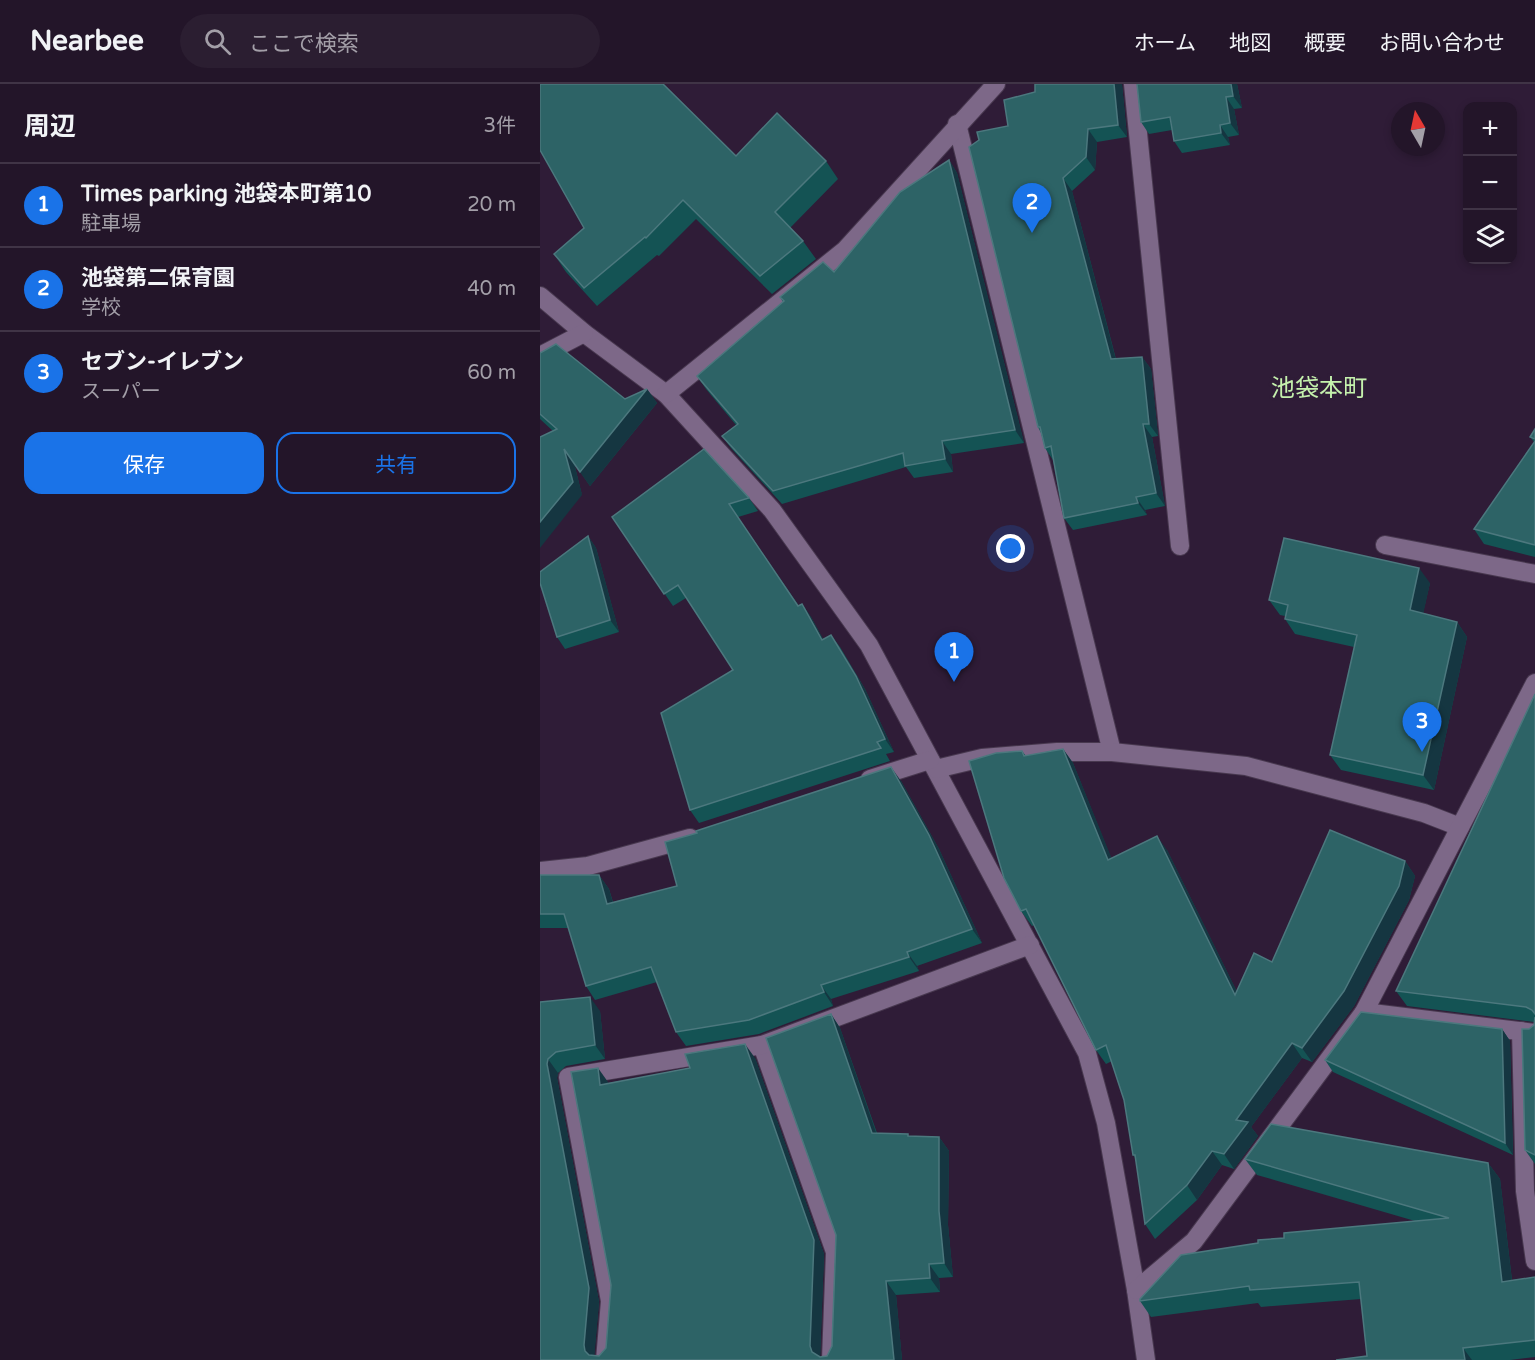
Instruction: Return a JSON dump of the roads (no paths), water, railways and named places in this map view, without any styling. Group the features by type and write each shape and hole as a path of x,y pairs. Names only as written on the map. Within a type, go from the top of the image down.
{"street":[{"path":"666,394 845,250 957,124 996,84"},
{"path":"1133,84 1180,546"},
{"path":"957,124 1112,752"},
{"path":"540,296 584,333 666,394 772,510 869,645 1087,1053 1106,1123 1146,1360"},
{"path":"540,356 584,333"},
{"path":"1386,545 1535,574"},
{"path":"1136,1290 1194,1241 1364,1012 1535,683"},
{"path":"852,785 933,764 1057,752 1112,752 1246,766 1424,813 1460,826"},
{"path":"540,871 588,866 662,847 707,832"},
{"path":"605,1360 610,1301 568,1077 762,1045 1030,945"},
{"path":"1364,1012 1528,1032 1526,1191 1535,1261"},
{"path":"762,1045 835,1252 831,1360"}],"place":[{"name":"池袋第二保育園","path":"1032,233"},
{"name":"Times parking 池袋本町第10","path":"954,682"},
{"name":"セブン-イレブン","path":"1422,752"}],"district":[{"name":"池袋本町","path":"1319,388"}]}
